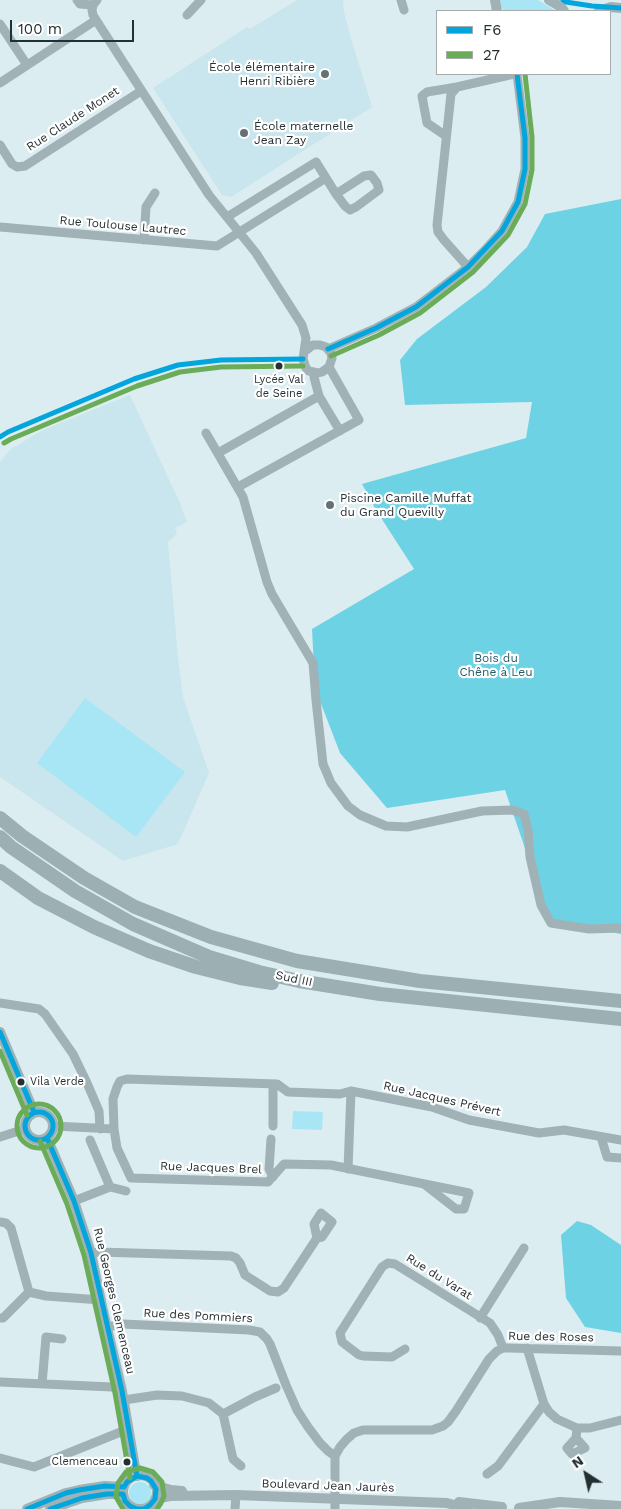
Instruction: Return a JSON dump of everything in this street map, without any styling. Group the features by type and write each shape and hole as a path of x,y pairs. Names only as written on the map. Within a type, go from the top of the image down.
{"highway":[{"name":"Sud III","path":"0,818 22,836 101,888 135,907 211,937 297,961 420,981 621,1001"},
{"name":"Sud III","path":"0,837 11,847 75,891 133,924 209,957 260,972 380,994 621,1020"},
{"path":"0,871 38,898 94,927 149,951 196,967 240,978 304,988 380,994"}],"street":[{"path":"77,0 80,4 95,3 93,15 209,195 256,254 302,325 328,350 332,358 329,366 322,372 314,373 309,371 304,364 306,338 302,325"},
{"path":"187,15 201,0"},
{"path":"401,0 404,10"},
{"path":"549,0 563,10"},
{"path":"603,10 611,7 621,8"},
{"path":"0,83 96,20"},
{"path":"0,24 27,65"},
{"path":"446,136 427,123 422,96 427,92 511,75"},
{"path":"328,350 416,307 468,267 502,231 518,202 524,181 525,138 515,75"},
{"path":"457,87 451,94 436,225 438,232 468,267"},
{"name":"Rue Claude Monet","path":"0,145 12,164 25,166 141,91"},
{"path":"227,217 316,162 336,194 350,210 379,190 371,175 364,176 336,194"},
{"name":"Rue Toulouse Lautrec","path":"0,227 217,246 326,178"},
{"path":"144,240 146,207 155,193"},
{"path":"304,352 310,346 320,344"},
{"path":"238,487 359,420 329,366"},
{"path":"314,373 319,396 340,431"},
{"path":"218,453 319,396"},
{"path":"206,433 243,497 272,594 313,663 323,764 331,783 348,806 360,815 393,827 407,827 482,811 512,810 524,814 528,830 530,856 541,905 551,923 589,929 621,928"},
{"path":"0,1004 39,1009 44,1014 73,1054 88,1083 99,1111 100,1129"},
{"path":"0,1032 34,1112"},
{"name":"Rue Jacques Prévert","path":"114,1129 113,1099 120,1081 128,1078 277,1084 288,1092 340,1094 351,1091 432,1107 478,1122 539,1133 564,1130 621,1140"},
{"path":"272,1126 273,1084"},
{"path":"348,1169 351,1091"},
{"path":"34,1112 41,1112 51,1117 54,1126 52,1133 47,1138 36,1140 25,1129 25,1123 27,1118 34,1112"},
{"path":"54,1126 114,1129"},
{"path":"0,1137 25,1129"},
{"name":"Rue Jacques Brel","path":"114,1129 117,1148 131,1178 268,1182 284,1164 331,1165 469,1193 464,1209 456,1209 424,1184"},
{"path":"601,1137 607,1157 621,1158"},
{"name":"Rue Georges Clemenceau","path":"47,1138 74,1201 91,1253 123,1396 137,1476"},
{"path":"271,1139 269,1169 273,1177"},
{"path":"90,1140 110,1187"},
{"path":"74,1201 110,1187 126,1190"},
{"path":"0,1222 6,1222 11,1228 29,1292"},
{"path":"91,1253 231,1256 240,1263 245,1275 270,1291 278,1292 284,1288 317,1238"},
{"path":"480,1318 524,1248"},
{"name":"Rue du Varat","path":"405,1348 392,1357 359,1355 342,1342 340,1333 382,1267 388,1263 395,1264 490,1323 498,1335 503,1348"},
{"path":"29,1292 46,1296 101,1300"},
{"path":"0,1318 3,1318 29,1292"},
{"name":"Rue des Pommiers","path":"107,1327 123,1324 260,1332 270,1344 286,1386 304,1421 328,1452 336,1456"},
{"path":"42,1384 46,1337 62,1339"},
{"name":"Rue des Roses","path":"336,1456 340,1447 347,1439 354,1433 363,1430 432,1430 443,1426 456,1411 492,1354 503,1348 621,1351"},
{"path":"527,1348 544,1404 557,1419 577,1428 590,1428 621,1420"},
{"path":"0,1382 112,1387 123,1396 182,1396 209,1403 223,1414 233,1458 241,1466"},
{"path":"223,1414 254,1397 276,1388"},
{"path":"487,1474 498,1466 544,1404"},
{"path":"576,1438 577,1428"},
{"path":"0,1458 34,1467 128,1429"},
{"path":"334,1504 336,1456"},
{"path":"137,1476 147,1478 154,1485 156,1490 155,1499 144,1509 137,1509 125,1501 123,1491 127,1482 132,1478 137,1476"},
{"name":"Boulevard Jean Jaurès","path":"154,1485 171,1490 208,1495"},
{"path":"27,1509 66,1493 79,1490 104,1486 123,1491"},
{"path":"50,1509 69,1502 123,1491"},
{"path":"234,1509 236,1495"},
{"name":"Boulevard Jean Jaurès","path":"155,1499 170,1496 236,1495 334,1504 445,1505 466,1502 501,1508 511,1504 520,1509"},
{"path":"520,1509 560,1502 621,1506"},
{"name":"Boulevard Jean Jaurès","path":"445,1505 468,1509"}],"shaded area":[{"name":"École maternelle Jean Zay","path":"297,0 343,0 350,35 372,107 231,197 222,195 153,88 247,27 250,29"},
{"path":"500,0 538,0 554,10 503,10"},
{"path":"130,395 187,522 175,528 177,534 168,542 178,657 183,697 209,773 178,844 123,861 0,777 0,462 11,449 43,430"},
{"path":"85,698 185,772 136,837 37,763"},
{"path":"293,1111 323,1112 322,1130 292,1129"},
{"path":"140,1482 148,1485 151,1493 148,1501 140,1504 132,1501 129,1493 132,1485"}],"green space":[{"name":"Bois du Chêne à Leu","path":"621,199 621,934 550,921 505,790 387,808 340,753 315,688 312,629 414,569 376,510 362,484 526,438 532,402 405,405 400,360 417,339 486,287 527,247 545,214"},
{"path":"577,1221 591,1225 621,1245 621,1333 585,1327 566,1298 561,1235"}],"transit line":[{"name":"F6","path":"563,0 592,6 621,8"},
{"name":"F6","path":"328,349 376,328 416,307 468,267 502,231 518,202 525,169 525,138 517,75"},
{"name":"27","path":"331,356 379,335 420,313 473,272 508,235 525,204 532,170 532,137 525,75"},
{"name":"F6","path":"0,437 134,379 178,365 221,360 303,359"},
{"name":"27","path":"4,443 137,386 180,372 221,367 303,366"},
{"name":"F6","path":"0,1032 34,1112"},
{"name":"27","path":"0,1051 27,1115"},
{"name":"27","path":"39,1104 51,1108 57,1114 61,1126 57,1138 51,1144 39,1148 27,1144 21,1138 17,1126 21,1114 27,1108 39,1104"},
{"name":"F6","path":"39,1112 49,1116 53,1126 49,1136 39,1140 29,1136 25,1126 29,1116 39,1112"},
{"name":"F6","path":"47,1138 74,1201 91,1253 122,1391 137,1476"},
{"name":"27","path":"40,1141 67,1204 84,1255 115,1393 130,1478"},
{"name":"27","path":"123,1509 116,1497 118,1483 126,1472 140,1468 153,1472 162,1482 164,1496 157,1509"},
{"name":"F6","path":"27,1509 66,1493 79,1490 105,1486 124,1487 127,1482 137,1476 147,1478 156,1489 155,1499 144,1509 130,1506 125,1501 123,1494 107,1494 82,1498 50,1509"}],"place":[{"name":"École élémentaire Henri Ribière","path":"325,74"},
{"name":"École maternelle Jean Zay","path":"244,133"},
{"name":"Lycée Val de Seine","path":"279,366"},
{"name":"Piscine Camille Muffat du Grand Quevilly","path":"330,505"},
{"name":"Vila Verde","path":"21,1082"},
{"name":"Clemenceau","path":"127,1462"}]}
